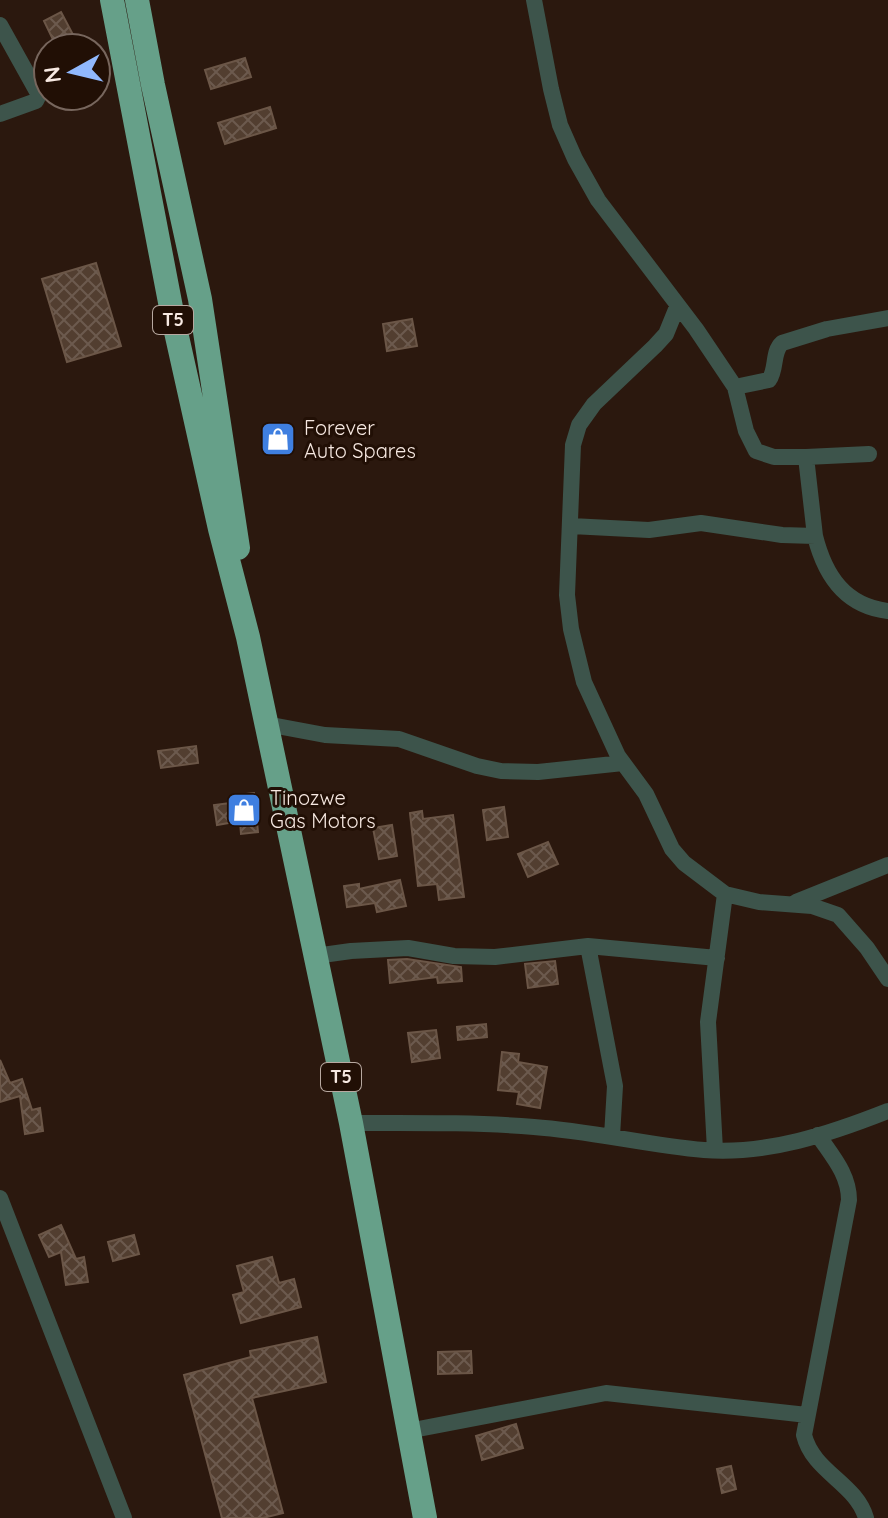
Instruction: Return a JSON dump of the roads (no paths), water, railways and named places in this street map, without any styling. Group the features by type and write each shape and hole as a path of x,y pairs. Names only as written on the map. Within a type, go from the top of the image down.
{"highway":[{"name":"T5","path":"112,0 174,323 248,637 351,1123 425,1518"},
{"name":"T5","path":"137,0 200,299 234,514 248,637"}],"street":[{"path":"534,0 560,125 575,159 598,200 696,329 735,387 746,431 756,451 774,457 869,454"},
{"path":"0,25 39,95 36,101 0,114"},
{"path":"677,307 666,334 594,404 579,425 573,445 567,595 571,629 584,682 623,763 646,794 672,849 684,863 725,894 759,902 825,908 838,915 867,948 888,979"},
{"path":"735,387 769,380 777,349 782,343 827,329 888,318"},
{"path":"806,457 815,536 824,568 859,605 888,611"},
{"path":"571,526 649,530 701,523 782,535 815,536"},
{"path":"266,724 325,735 399,739 477,766 501,771 538,772 623,763"},
{"path":"791,904 888,865"},
{"path":"715,1150 707,1041 725,894"},
{"path":"588,946 615,1086 612,1136"},
{"path":"315,956 408,948 454,956 495,957 588,946 717,958"},
{"path":"351,1123 535,1127 715,1150 771,1146 818,1135 888,1111"},
{"path":"818,1135 848,1180 849,1200 804,1435 819,1464 858,1501 866,1518"},
{"path":"0,1198 124,1518"},
{"path":"408,1431 606,1393 807,1415"}],"place":[{"name":"Forever Auto Spares","path":"278,439"},
{"name":"Tinozwe Gas Motors","path":"244,810"}]}
